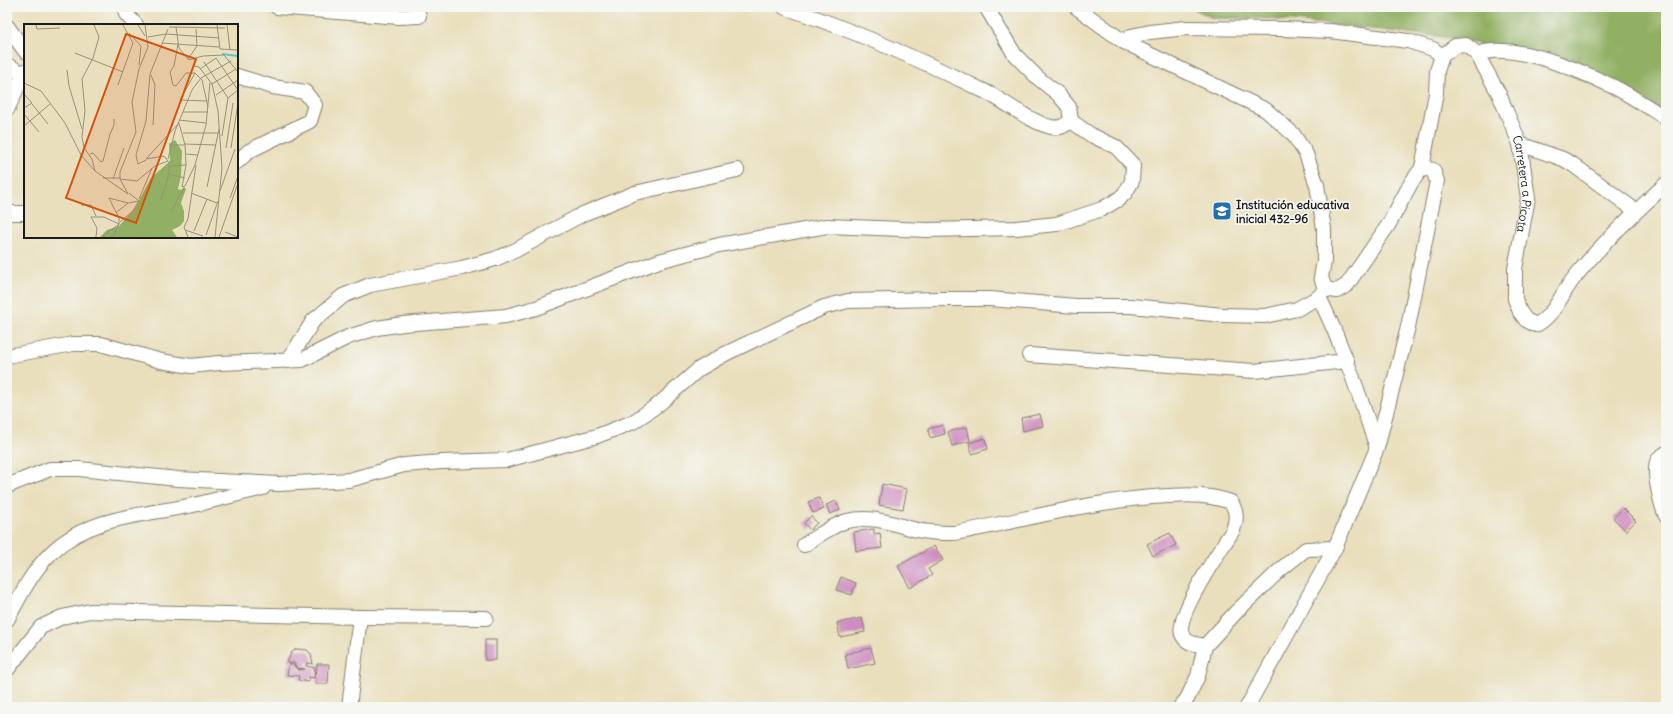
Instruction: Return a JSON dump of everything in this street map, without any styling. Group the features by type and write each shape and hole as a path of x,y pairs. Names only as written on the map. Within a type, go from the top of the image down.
{"street":[{"path":"126,7 126,14 135,24"},
{"path":"277,7 399,17 419,16 416,7"},
{"path":"784,7 834,24 916,60 987,93 1042,124 1052,127 1063,127 1071,121"},
{"path":"7,356 73,344 101,344 160,361 191,366 219,363 302,360 348,337 377,328 403,324 506,316 536,308 659,261 719,245 827,226 962,230 1016,228 1057,224 1102,209 1119,199 1132,181 1133,164 1116,147 1091,135 1071,121 1069,107 1058,94 1038,78 1015,55 986,7"},
{"path":"1076,7 1124,42 1266,110 1293,134 1306,154 1317,185 1324,229 1324,262 1321,277 1322,293 1377,448"},
{"path":"7,26 24,50"},
{"path":"1124,42 1131,36 1150,32 1186,28 1315,31 1408,42 1433,49 1442,56"},
{"path":"7,486 50,469 79,469 178,480 279,484 349,480 404,466 419,464 507,460 597,436 633,422 659,404 699,369 725,354 824,307 848,301 990,299 1076,306 1131,306 1223,315 1265,316 1297,309 1322,293 1337,291 1347,285 1389,224 1404,196 1422,168 1436,93 1437,71 1442,56 1455,46 1466,46 1477,54 1489,51 1532,55 1614,87 1666,118"},
{"name":"Carretera a Picota","path":"1477,54 1499,94 1520,144 1528,198 1515,269 1515,299 1520,312 1526,320 1536,325 1550,315 1573,279 1636,211 1666,184"},
{"path":"7,65 24,72 7,110"},
{"path":"238,76 272,88 305,92 315,104 310,121 250,151 238,161"},
{"path":"1520,144 1563,159 1572,164 1636,211"},
{"path":"1247,707 1335,548 1377,448 1408,327 1437,181 1433,170 1422,168"},
{"path":"288,361 313,321 343,296 363,288 420,275 462,268 495,259 516,250 583,214 635,193 737,170"},
{"path":"7,213 24,213"},
{"path":"1029,355 1254,371 1347,361"},
{"path":"1666,453 1660,457 1656,464 1656,475 1666,516"},
{"path":"7,620 28,581 38,568 66,541 86,530 112,520 197,504 279,484"},
{"path":"804,545 845,522 861,518 877,519 914,530 939,534 955,533 1109,502 1188,495 1223,499 1232,502 1236,510 1236,520 1233,530 1198,586 1181,624 1182,634 1186,640 1190,643 1206,646"},
{"path":"1180,707 1187,699 1198,676 1206,646 1261,587 1306,549 1335,548"},
{"path":"7,670 40,627 62,617 90,611 360,617 486,618"},
{"path":"350,707 360,617"}],"green space":[{"path":"1190,7 1666,7 1666,122 1615,93 1534,61 1463,39 1259,18 1213,18"}],"building":[{"path":"1040,414 1043,426 1023,431 1021,418"},
{"path":"943,425 945,434 930,438 928,429"},
{"path":"967,427 970,441 952,446 948,432"},
{"path":"985,438 988,449 972,454 969,443"},
{"path":"882,484 907,489 903,509 879,505"},
{"path":"819,498 824,509 813,513 808,502"},
{"path":"836,501 840,510 830,514 826,505"},
{"path":"1623,508 1636,521 1626,531 1613,518"},
{"path":"811,516 817,523 810,530 804,523"},
{"path":"874,529 874,534 880,533 882,548 856,551 854,532"},
{"path":"1170,533 1176,545 1153,556 1147,544"},
{"path":"934,546 943,560 928,569 932,575 910,588 898,566"},
{"path":"841,577 856,583 852,595 836,590"},
{"path":"862,618 865,632 840,637 837,623"},
{"path":"485,640 496,640 496,660 485,660"},
{"path":"871,648 875,663 848,669 845,654"},
{"path":"296,649 307,650 311,654 313,664 307,663 306,666 315,668 314,678 309,677 309,682 298,680 299,676 287,675 289,664 294,665 296,668 299,670 305,669 297,668 294,663 287,663 291,653"},
{"path":"317,664 329,664 328,684 316,684"}],"place":[{"name":"Institución educativa inicial 432-96","path":"1222,211"}]}
